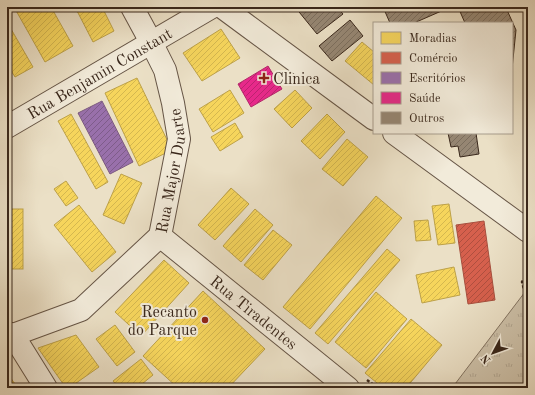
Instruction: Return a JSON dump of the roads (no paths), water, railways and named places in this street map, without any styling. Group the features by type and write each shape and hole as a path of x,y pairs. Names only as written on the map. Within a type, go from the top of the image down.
{"street":[{"name":"Rua Major Duarte","path":"10,334 81,310 160,236 179,139 173,103 165,70 132,7"},
{"name":"Rua Benjamin Constant","path":"7,127 212,7"},
{"path":"222,7 373,118"},
{"path":"395,134 528,231"},
{"name":"Rua Tiradentes","path":"160,236 348,388"},
{"path":"10,334 46,388"}],"place":[{"name":"Clinica","path":"264,78"},
{"name":"Recanto do Parque","path":"205,320"}]}
